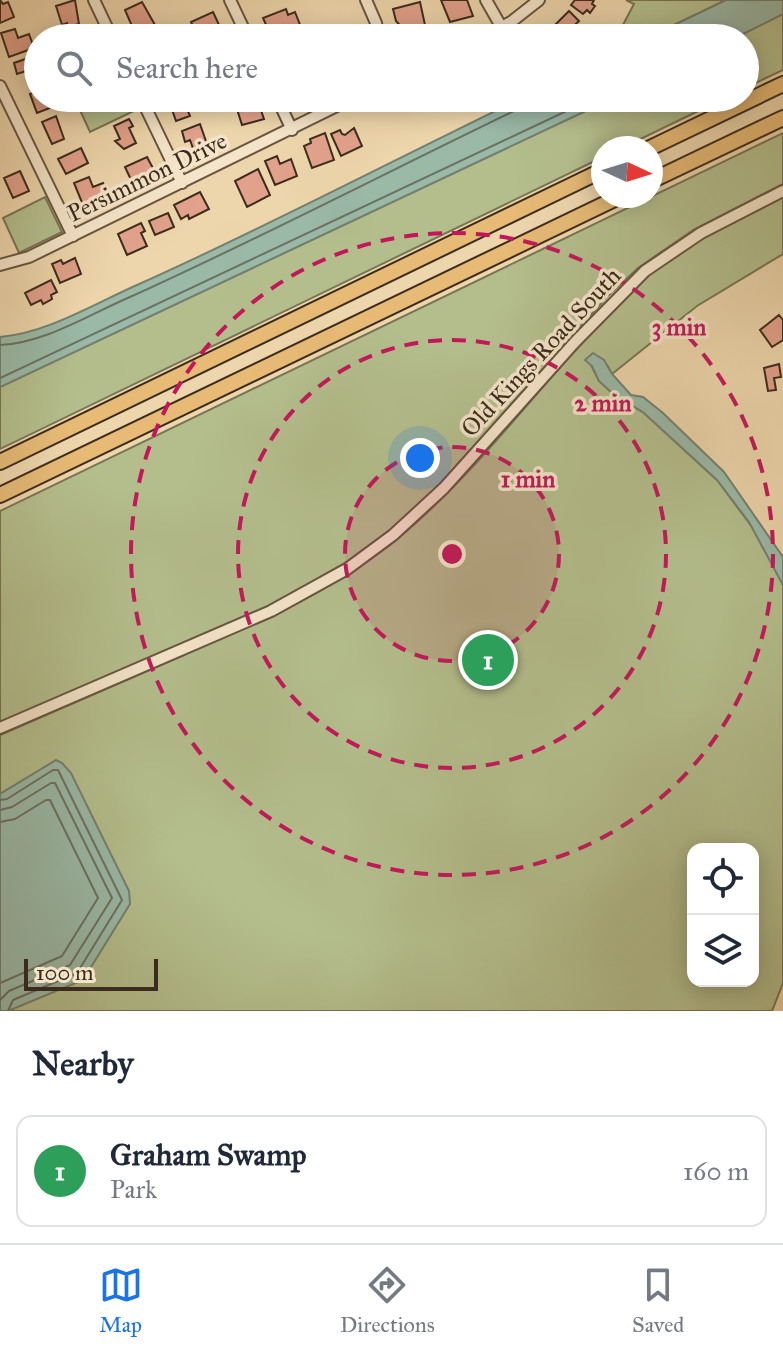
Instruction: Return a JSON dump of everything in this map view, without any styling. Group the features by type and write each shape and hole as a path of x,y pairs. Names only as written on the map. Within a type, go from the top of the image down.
{"highway":[{"path":"759,96 783,84"},
{"path":"663,142 725,112"},
{"path":"663,175 783,118"},
{"path":"0,462 591,176"},
{"path":"0,495 596,208"}],"street":[{"path":"94,0 105,24"},
{"path":"230,0 241,24"},
{"path":"366,0 376,24"},
{"path":"486,0 500,24"},
{"path":"507,24 539,0"},
{"path":"0,86 73,236"},
{"path":"148,112 182,183"},
{"path":"284,112 292,130"},
{"name":"Persimmon Drive","path":"0,265 24,260 326,112"},
{"name":"Old Kings Road South","path":"0,728 261,616 347,569 401,529 444,488 575,342 645,271 701,233 783,191"}],"green space":[{"path":"626,0 726,0 676,24 623,24 634,4"},
{"path":"783,14 783,70 759,81 759,26"},
{"path":"81,112 132,112 90,132"},
{"path":"583,112 696,112 647,136 591,136 591,163 0,449 0,387"},
{"path":"783,133 783,184 693,230 638,268 607,297 441,483 391,530 350,560 268,607 0,724 0,511 628,208 663,208 663,191"},
{"path":"783,196 783,254 697,306 612,374 607,365 590,363 599,381 644,413 717,480 758,535 783,585 783,983 772,1011 0,1011 0,735 269,617 324,589 376,555 401,536 465,475 582,343 643,280 692,243"},
{"path":"45,197 62,232 19,253 3,218"}],"water":[{"path":"726,0 783,0 783,14 759,26 676,24"},
{"path":"494,112 583,112 0,387 0,337 35,330 70,317"},
{"path":"593,353 604,360 631,395 643,397 663,413 724,472 783,557 783,585 749,522 717,480 644,413 599,381 592,366 585,360"},
{"path":"56,760 71,773 129,891 130,904 83,980 8,1011 0,1011 0,794"}],"building":[{"path":"0,0 3,4 8,2 14,17 0,23"},
{"path":"75,0 79,24 62,24 56,6"},
{"path":"441,0 467,0 473,16 450,22"},
{"path":"575,0 594,0 592,4 595,6 590,13 587,10 583,14 571,5"},
{"path":"142,2 154,24 131,24 125,10"},
{"path":"420,2 425,24 399,24 393,9"},
{"path":"286,9 288,15 295,12 300,24 266,24 263,18"},
{"path":"569,11 579,21 576,24 556,24"},
{"path":"213,12 219,24 192,24"},
{"path":"15,29 18,38 24,36 24,52 9,57 1,33"},
{"path":"24,60 24,72 17,74 14,63"},
{"path":"173,112 188,112 190,116 176,121"},
{"path":"238,112 262,112 264,119 242,125"},
{"path":"56,116 64,139 52,144 42,122"},
{"path":"129,119 133,126 129,128 136,143 124,149 115,141 120,139 114,126"},
{"path":"200,124 208,147 194,151 190,140 185,142 182,131"},
{"path":"354,128 362,146 341,156 331,134 340,130 345,135"},
{"path":"325,133 334,160 312,168 304,146 311,143 310,139"},
{"path":"81,148 88,163 66,174 58,159"},
{"path":"277,156 280,164 291,159 297,176 275,185 265,161"},
{"path":"147,157 155,172 132,182 125,167"},
{"path":"258,169 270,195 247,207 235,181"},
{"path":"20,171 29,191 13,198 4,178"},
{"path":"89,177 93,187 103,183 108,194 83,205 74,183"},
{"path":"200,192 209,209 189,219 188,215 181,219 174,205"},
{"path":"168,213 174,227 155,235 149,221"},
{"path":"141,223 145,231 141,233 147,246 127,255 118,234"},
{"path":"75,258 81,274 60,283 52,264 61,260 63,264"},
{"path":"51,280 57,292 51,295 52,299 31,305 25,293"},
{"path":"779,315 783,320 783,340 772,347 760,330"},
{"path":"779,364 781,377 774,378 776,390 768,391 764,368"}],"place":[{"name":"Graham Swamp","path":"488,660"}]}
